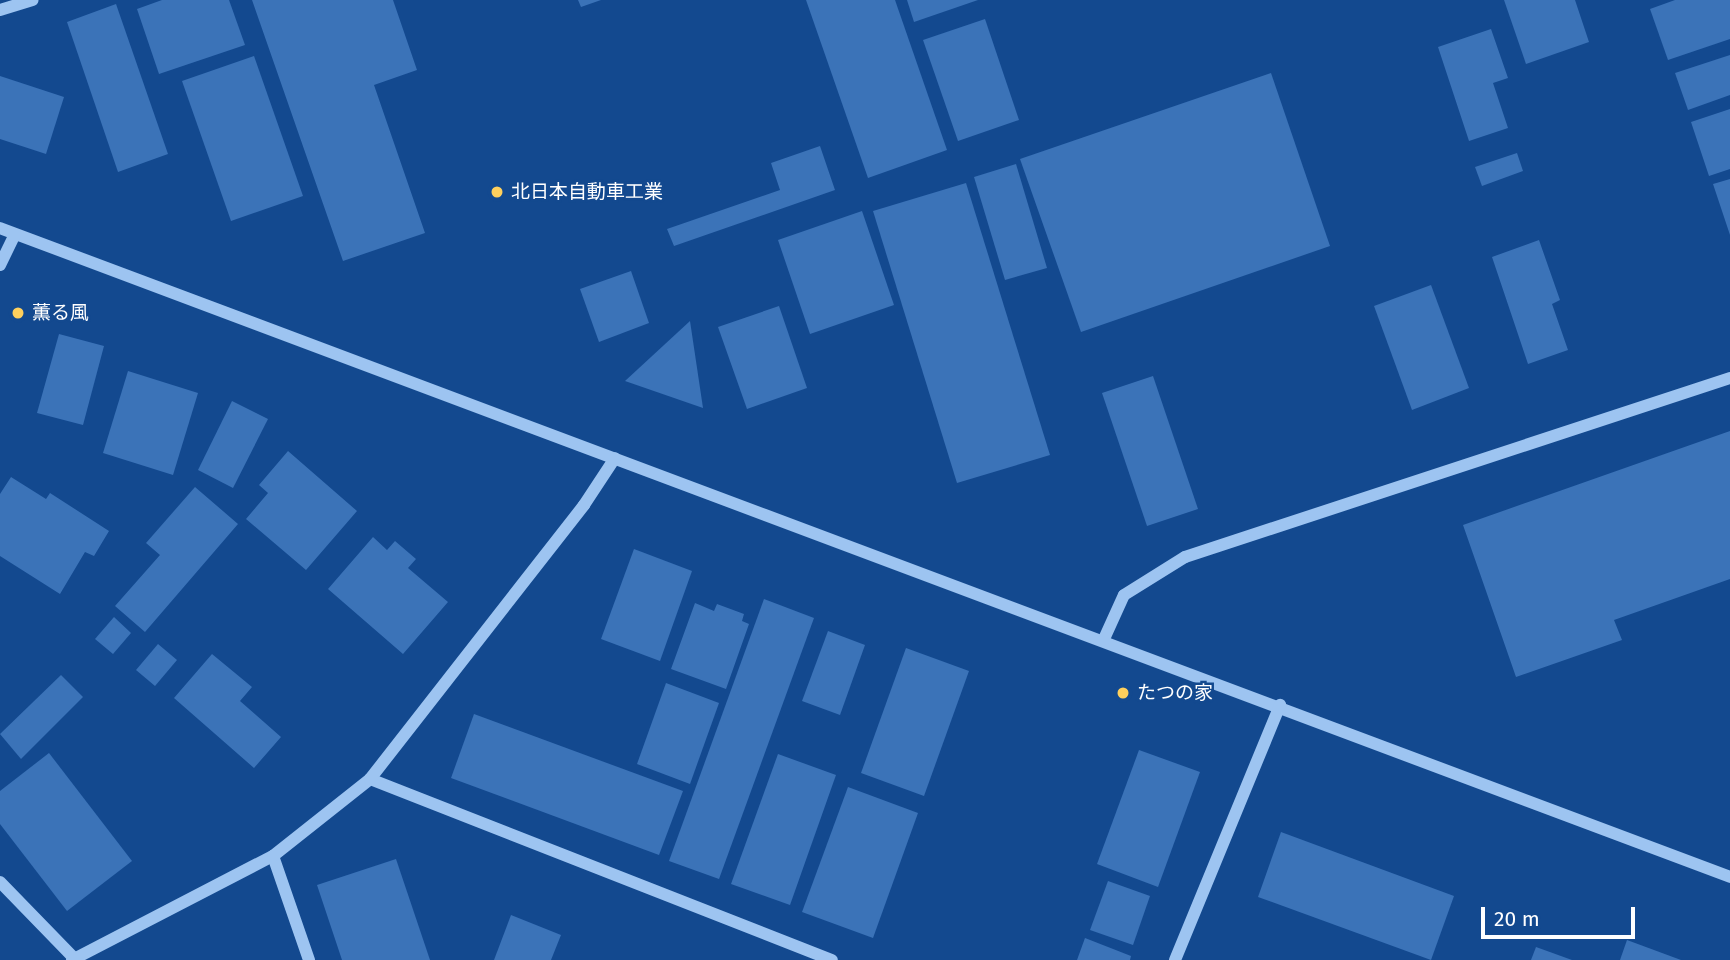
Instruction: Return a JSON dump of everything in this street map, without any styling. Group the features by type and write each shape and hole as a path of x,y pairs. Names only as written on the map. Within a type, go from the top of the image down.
{"street":[{"path":"0,10 32,0"},
{"path":"0,229 1104,639 1730,877"},
{"path":"0,265 15,234"},
{"path":"1104,639 1124,595 1185,557 1730,378"},
{"path":"0,882 73,959 273,856 370,779 584,505 615,458"},
{"path":"1175,960 1280,705"},
{"path":"370,779 832,960"},
{"path":"273,856 309,960"}],"building":[{"path":"162,0 229,0 245,45 159,74 137,9"},
{"path":"252,0 393,0 417,70 374,85 425,233 343,261"},
{"path":"578,0 601,0 581,7"},
{"path":"806,0 895,0 947,150 868,178"},
{"path":"907,0 978,0 914,22"},
{"path":"1504,0 1575,0 1589,42 1526,64"},
{"path":"1675,0 1730,0 1730,39 1668,60 1650,9"},
{"path":"116,4 168,154 118,172 67,22"},
{"path":"985,19 1019,120 958,141 923,40"},
{"path":"1491,29 1508,78 1493,83 1508,128 1469,141 1438,47"},
{"path":"1730,55 1730,95 1688,110 1675,73"},
{"path":"254,56 303,196 231,221 182,81"},
{"path":"1271,73 1330,246 1081,332 1020,159"},
{"path":"0,76 64,97 46,154 0,139"},
{"path":"1730,109 1730,169 1709,176 1691,122"},
{"path":"820,146 835,190 674,246 667,229 780,190 771,163"},
{"path":"1517,153 1523,171 1482,186 1475,167"},
{"path":"1016,164 1047,268 1005,280 974,177"},
{"path":"1730,179 1730,235 1713,184"},
{"path":"966,183 1050,455 957,483 873,211"},
{"path":"862,211 894,305 810,334 778,240"},
{"path":"1539,240 1560,300 1552,304 1568,350 1528,364 1492,257"},
{"path":"631,271 649,323 599,342 580,289"},
{"path":"1431,285 1469,388 1412,410 1374,306"},
{"path":"779,306 807,388 747,409 718,327"},
{"path":"690,321 703,408 625,381"},
{"path":"59,334 104,346 83,425 37,413"},
{"path":"128,371 198,393 173,475 103,453"},
{"path":"1153,376 1198,509 1147,526 1102,393"},
{"path":"232,401 268,419 233,488 198,470"},
{"path":"1730,431 1730,579 1614,620 1622,640 1516,677 1463,525"},
{"path":"288,451 357,511 306,570 246,519 268,493 259,485"},
{"path":"11,477 46,499 50,493 109,531 94,556 85,552 60,594 0,556 0,494"},
{"path":"195,487 238,524 145,632 115,606 160,555 146,543"},
{"path":"373,537 387,550 395,541 416,559 408,568 448,602 403,654 328,589"},
{"path":"634,549 692,571 660,661 601,639"},
{"path":"764,599 814,618 719,879 669,861"},
{"path":"695,603 714,611 717,604 744,614 742,621 749,624 726,689 671,669"},
{"path":"114,617 131,633 113,654 95,639"},
{"path":"828,631 865,645 840,715 802,701"},
{"path":"158,644 177,660 155,686 136,670"},
{"path":"906,648 969,671 924,796 861,773"},
{"path":"212,654 252,687 240,701 281,737 254,768 174,698"},
{"path":"61,675 83,697 21,759 0,734"},
{"path":"666,683 719,703 690,784 637,764"},
{"path":"474,714 683,791 659,855 451,778"},
{"path":"1139,750 1200,772 1158,887 1097,864"},
{"path":"49,753 132,861 67,911 0,824 0,791"},
{"path":"778,754 836,775 790,905 731,884"},
{"path":"848,787 918,813 873,938 802,912"},
{"path":"1281,832 1454,896 1431,960 1258,897"},
{"path":"396,859 430,960 342,960 317,885"},
{"path":"1108,881 1150,896 1133,945 1090,930"},
{"path":"511,915 561,935 551,960 494,960"},
{"path":"1085,938 1131,956 1130,960 1077,960"},
{"path":"1627,940 1681,960 1620,960"},
{"path":"1536,947 1572,960 1531,960"}],"place":[{"name":"北日本自動車工業","path":"497,192"},
{"name":"薫る風","path":"18,313"},
{"name":"たつの家","path":"1123,693"}]}
